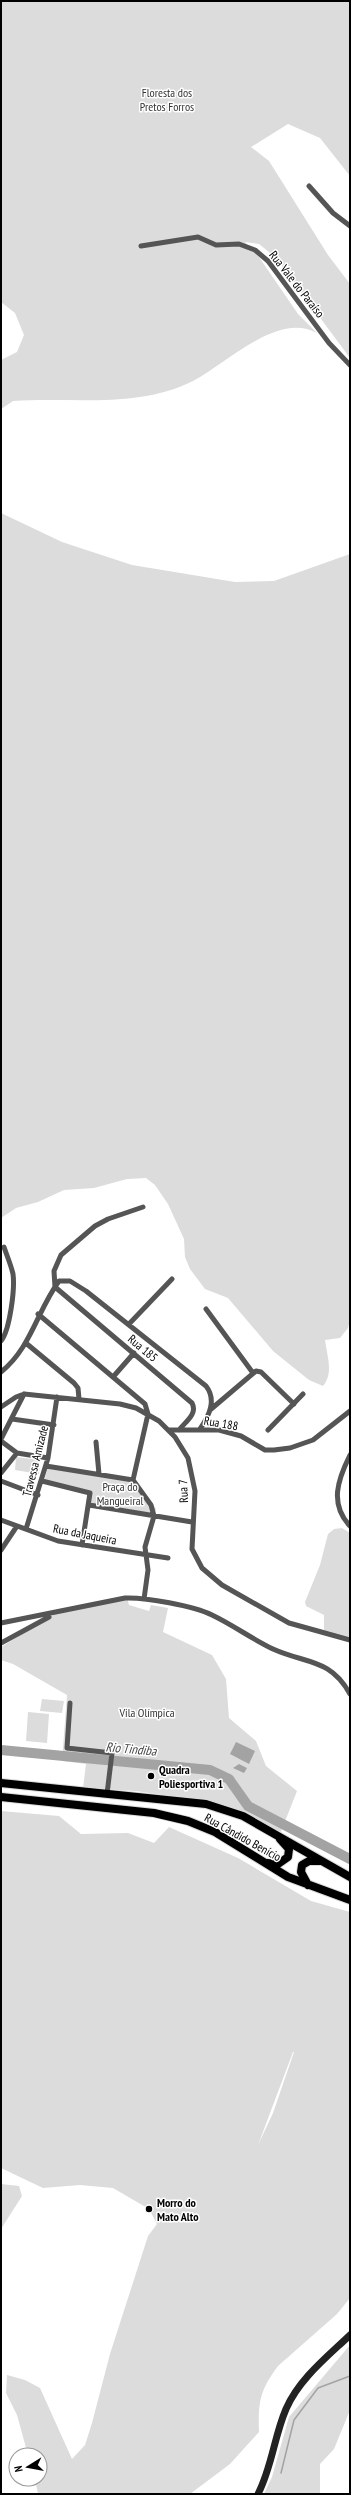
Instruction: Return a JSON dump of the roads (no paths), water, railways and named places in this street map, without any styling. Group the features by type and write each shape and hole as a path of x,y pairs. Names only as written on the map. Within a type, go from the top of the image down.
{"main road":[{"name":"Rua Cândido Benício","path":"1,1783 206,1804 243,1816 350,1877"},
{"name":"Rua Cândido Benício","path":"1,1797 154,1813 176,1818 215,1832 288,1877 350,1900"},
{"path":"264,1862 278,1864 283,1862 289,1855 286,1844 271,1831"},
{"path":"308,1885 302,1872 302,1865 309,1861 321,1861"}],"street":[{"path":"309,186 332,213 350,226"},
{"name":"Rua Vale do Paraíso","path":"141,246 198,237 216,245 239,244 255,250 268,261 329,343 350,366"},
{"path":"55,1286 54,1271 61,1256 95,1226 108,1219 143,1207"},
{"path":"1,1341 8,1327 13,1285 13,1275 4,1247"},
{"path":"129,1324 172,1279"},
{"path":"1,1372 27,1344 38,1314 55,1286 63,1280 77,1285 129,1324 206,1386 211,1394 210,1410"},
{"name":"Rua 185","path":"55,1286 192,1403 194,1407 193,1414 179,1430"},
{"path":"206,1309 252,1373"},
{"path":"38,1314 145,1404 148,1414 133,1480"},
{"path":"27,1344 74,1383 78,1388 79,1399"},
{"path":"113,1377 134,1353"},
{"path":"200,1429 210,1410 252,1373 261,1372 294,1404"},
{"path":"1,1407 16,1397 24,1394"},
{"path":"24,1394 1,1440 17,1452 48,1458"},
{"name":"Rua 7","path":"24,1394 120,1404 148,1414 169,1430 188,1458 195,1491 192,1522 192,1549 202,1568 210,1576 289,1623 350,1640"},
{"path":"268,1430 303,1394"},
{"name":"Travessa Amizade","path":"26,1529 38,1495 48,1458 57,1397"},
{"name":"Rua 188","path":"169,1430 200,1429 234,1434 265,1450 281,1449 313,1440 330,1429 350,1411"},
{"path":"12,1419 54,1425"},
{"path":"96,1442 99,1474"},
{"path":"1,1473 17,1452"},
{"path":"350,1455 339,1476 336,1491 339,1509 350,1526"},
{"path":"46,1466 133,1480 151,1505 154,1516 147,1536 146,1555 148,1570 144,1599"},
{"path":"1,1481 38,1495"},
{"path":"42,1481 87,1491 90,1495 82,1545"},
{"path":"89,1504 192,1522"},
{"name":"Rua da Jaqueira","path":"1,1520 58,1541 168,1558"},
{"path":"1,1550 17,1526"},
{"path":"1,1624 55,1614 113,1599 144,1599 209,1614 273,1649 323,1665 340,1679 350,1694"},
{"path":"1,1643 55,1614"},
{"path":"70,1703 67,1748 111,1752 112,1757 107,1794"},
{"path":"258,2494 269,2472 278,2433 293,2395 314,2370 350,2334"}],"waterway":[{"name":"Rio Tindiba","path":"1,1750 210,1770 229,1779 248,1806 350,1859"},
{"path":"281,2473 294,2420 318,2388 350,2376"}],"place":[{"name":"Quadra Poliesportiva 1","path":"151,1776"},
{"name":"Morro do Mato Alto","path":"149,2209"}],"park label":[{"name":"Floresta dos Pretos Forros","path":"167,99"},
{"name":"Praça do Mangueiral","path":"120,1493"},
{"name":"Vila Olímpica","path":"147,1712"}]}
